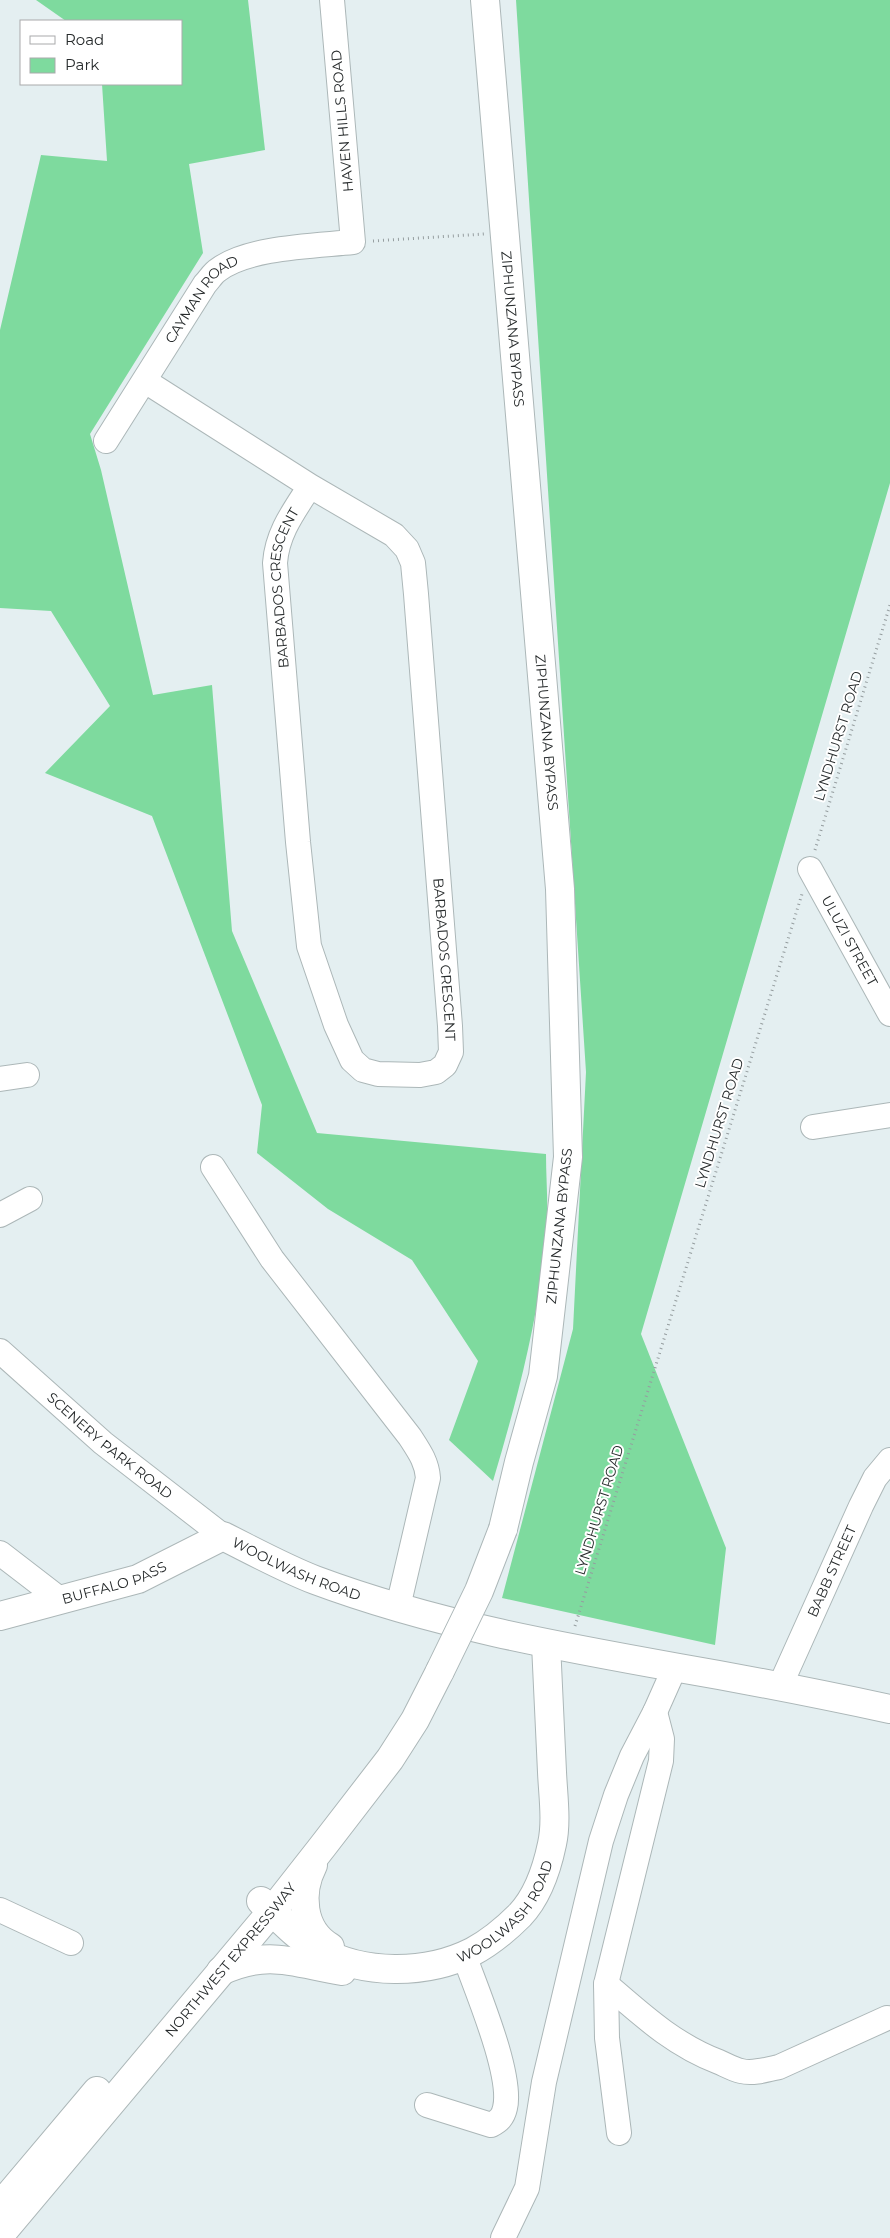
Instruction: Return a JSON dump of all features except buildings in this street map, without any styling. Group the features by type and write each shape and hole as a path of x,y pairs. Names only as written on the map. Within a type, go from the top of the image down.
{"main road":[{"name":"ZIPHUNZANA BYPASS","path":"434,1668 496,1527 519,1462 543,1376 568,1157 560,889 485,0"},
{"name":"WOOLWASH ROAD","path":"223,1536 314,1580 398,1607 481,1630 557,1646 780,1686 890,1709"},
{"name":"BUFFALO PASS","path":"0,1616 138,1579 223,1536"},
{"name":"WOOLWASH ROAD","path":"267,1906 296,1934 319,1950 362,1966 393,1968 422,1966 472,1952 498,1935 521,1914 545,1871 553,1841 557,1646"},
{"name":"NORTHWEST EXPRESSWAY","path":"0,2206 267,1906 323,1846 390,1759 415,1720 434,1668"},
{"name":"NORTHWEST EXPRESSWAY","path":"0,2235 221,1970 349,1789 407,1701 434,1668"},
{"path":"323,1846 311,1868 306,1886 304,1903 307,1918 314,1931 326,1944 362,1966"},
{"path":"221,1970 239,1962 259,1958 282,1959 361,1973 378,1972 393,1968"}],"street":[{"name":"HAVEN HILLS ROAD","path":"332,0 353,242"},
{"name":"CAYMAN ROAD","path":"106,441 205,284 218,270 234,261 266,252 353,242"},
{"name":"BARBADOS CRESCENT","path":"145,381 310,486 394,535 407,549 414,563 450,1026 450,1052 445,1065 436,1072 420,1075 378,1074 363,1070 352,1060 336,1025 309,946 298,842 275,563 276,547 280,536 310,486"},
{"name":"ULUZI STREET","path":"810,869 890,1014"},
{"path":"0,1080 27,1075"},
{"path":"813,1126 890,1116"},
{"path":"213,1167 272,1259 422,1454 428,1478 398,1607"},
{"path":"0,1214 30,1199"},
{"name":"SCENERY PARK ROAD","path":"0,1351 103,1443 223,1536"},
{"name":"BABB STREET","path":"780,1686 861,1506 875,1478 890,1460"},
{"path":"0,1553 61,1600"},
{"path":"503,2238 527,2188 544,2082 601,1841 616,1795 632,1756 655,1712 675,1667"},
{"path":"619,2133 607,2038 606,1984 661,1761 662,1739 655,1712"},
{"path":"0,1910 71,1942"},
{"path":"427,2105 491,2125 502,2116 505,2107 506,2096 497,2049 464,1955"},
{"path":"606,1984 659,2030 680,2044 701,2055 741,2071 760,2072 778,2067 886,2018"}],"path":[{"path":"353,242 504,233"},
{"name":"LYNDHURST ROAD","path":"557,1646 810,869 890,604"}],"green space":[{"path":"36,0 248,0 265,150 189,164 203,253 90,434 101,470 153,695 212,685 232,931 317,1133 546,1154 547,1223 540,1289 519,1386 493,1481 449,1440 478,1361 412,1260 328,1209 257,1153 262,1105 152,816 45,773 110,706 51,611 0,608 0,330 41,155 107,161 102,85 182,85 182,20 65,20"},
{"path":"516,0 890,0 890,483 641,1334 726,1548 715,1645 502,1598 573,1329 586,1072"}]}
